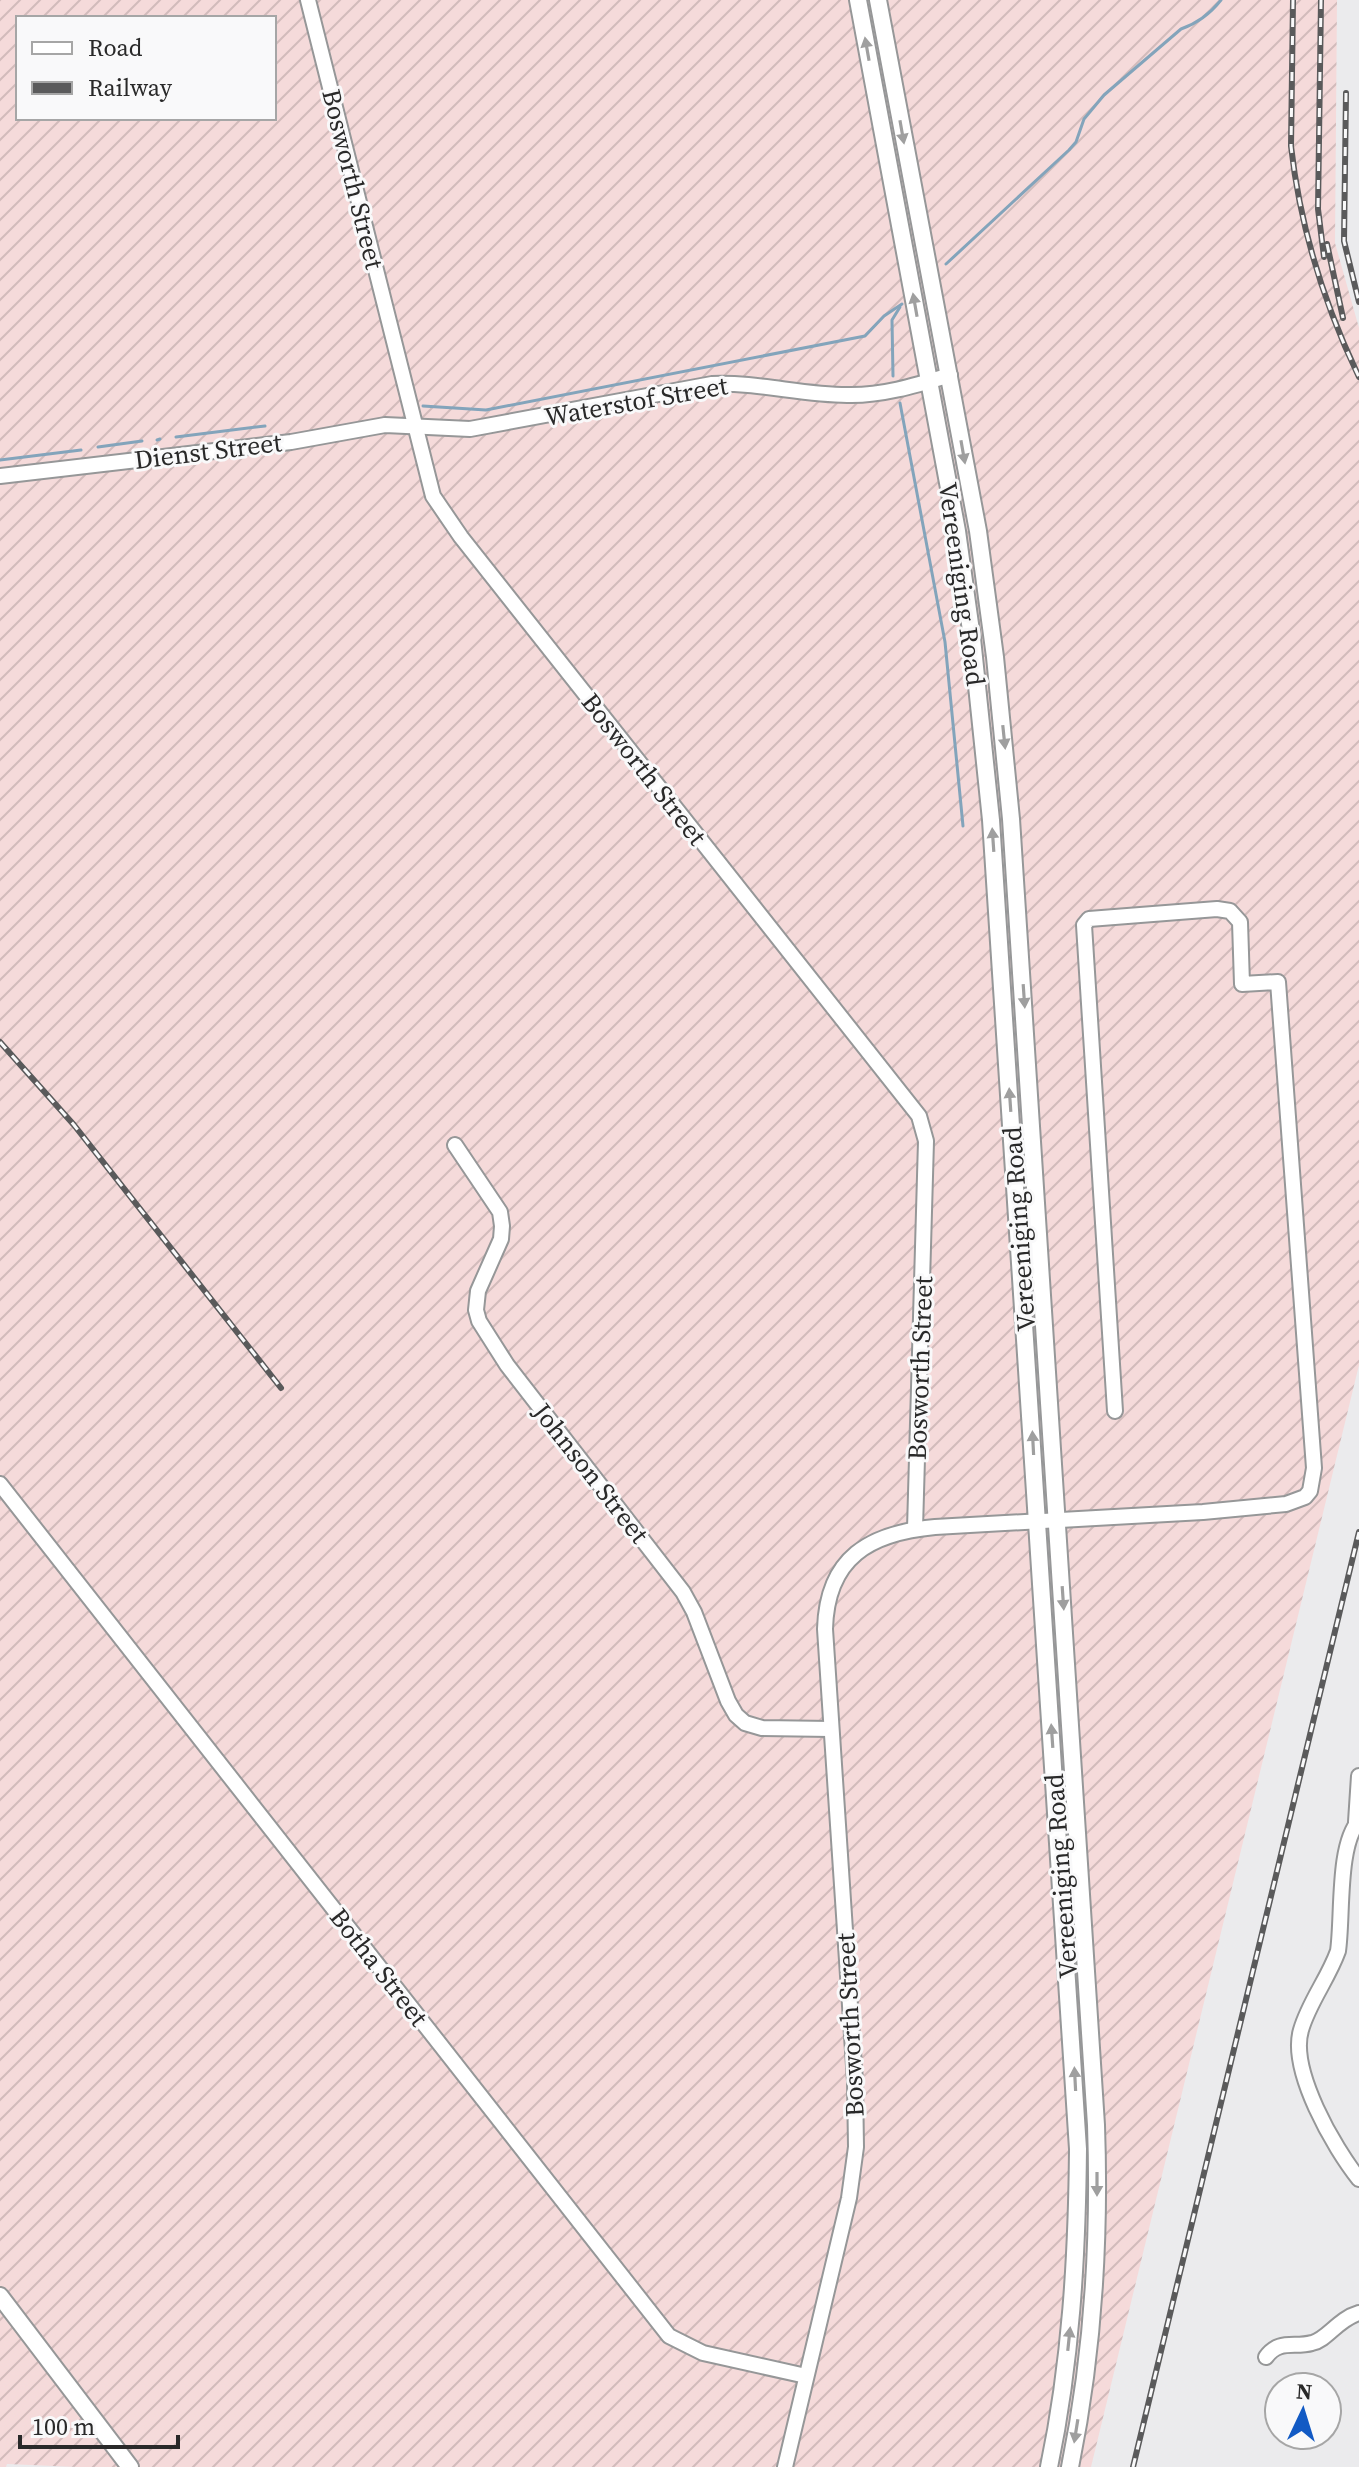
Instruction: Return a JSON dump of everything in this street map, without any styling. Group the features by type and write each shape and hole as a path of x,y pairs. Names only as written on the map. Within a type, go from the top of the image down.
{"main road":[{"name":"Vereeniging Road","path":"858,0 957,531 986,762 1078,2149 1072,2309 1061,2403 1049,2467"},
{"name":"Vereeniging Road","path":"878,0 978,531 1006,760 1097,2154 1091,2316 1083,2393 1070,2467"},
{"path":"0,2296 130,2467"}],"street":[{"name":"Bosworth Street","path":"308,0 433,496 461,537 919,1116 926,1141 915,1529"},
{"name":"Waterstof Street","path":"415,425 470,429 712,384 748,384 870,395 950,375"},
{"name":"Dienst Street","path":"0,476 291,442 385,425 415,425"},
{"name":"Bosworth Street","path":"785,2467 849,2198 857,2134 825,1629 828,1598 833,1584 839,1573 866,1546 878,1538 915,1529 1203,1512 1286,1504 1305,1497 1313,1483 1278,982 1242,984 1240,922 1230,911 1217,909 1089,919 1084,925 1115,1411"},
{"name":"Johnson Street","path":"455,1145 500,1212 501,1239 478,1291 476,1310 479,1321 507,1365 683,1592 736,1715 745,1723 762,1728 831,1729"},
{"name":"Botha Street","path":"0,1484 669,2336 703,2353 806,2376"},
{"path":"1359,1776 1358,1822 1346,1858 1338,1951 1308,2012 1298,2046 1325,2130 1359,2179"},
{"path":"1266,2357 1278,2346 1314,2343 1345,2318 1359,2313"}],"shaded area":[{"path":"0,0 1337,0 1335,243 1359,328 1359,1365 1091,2467 77,2467 7,2464 0,2467"}],"waterway":[{"path":"946,264 1069,150 1076,142 1084,119 1104,95 1181,29 1203,18 1221,0"},
{"path":"423,406 486,410 865,336 884,316 902,304"},
{"path":"893,376 892,320 900,307"},
{"path":"900,403 945,642 963,826"},
{"path":"176,437 265,426"},
{"path":"98,447 142,441"},
{"path":"0,460 81,450"}],"railway":[{"path":"1293,0 1291,146 1300,206 1324,293 1359,377"},
{"path":"1321,0 1318,209 1324,257"},
{"path":"1346,93 1344,241 1359,302"},
{"path":"1327,244 1343,318"},
{"path":"0,1042 74,1125 281,1388"},
{"path":"1133,2467 1359,1532"}]}
